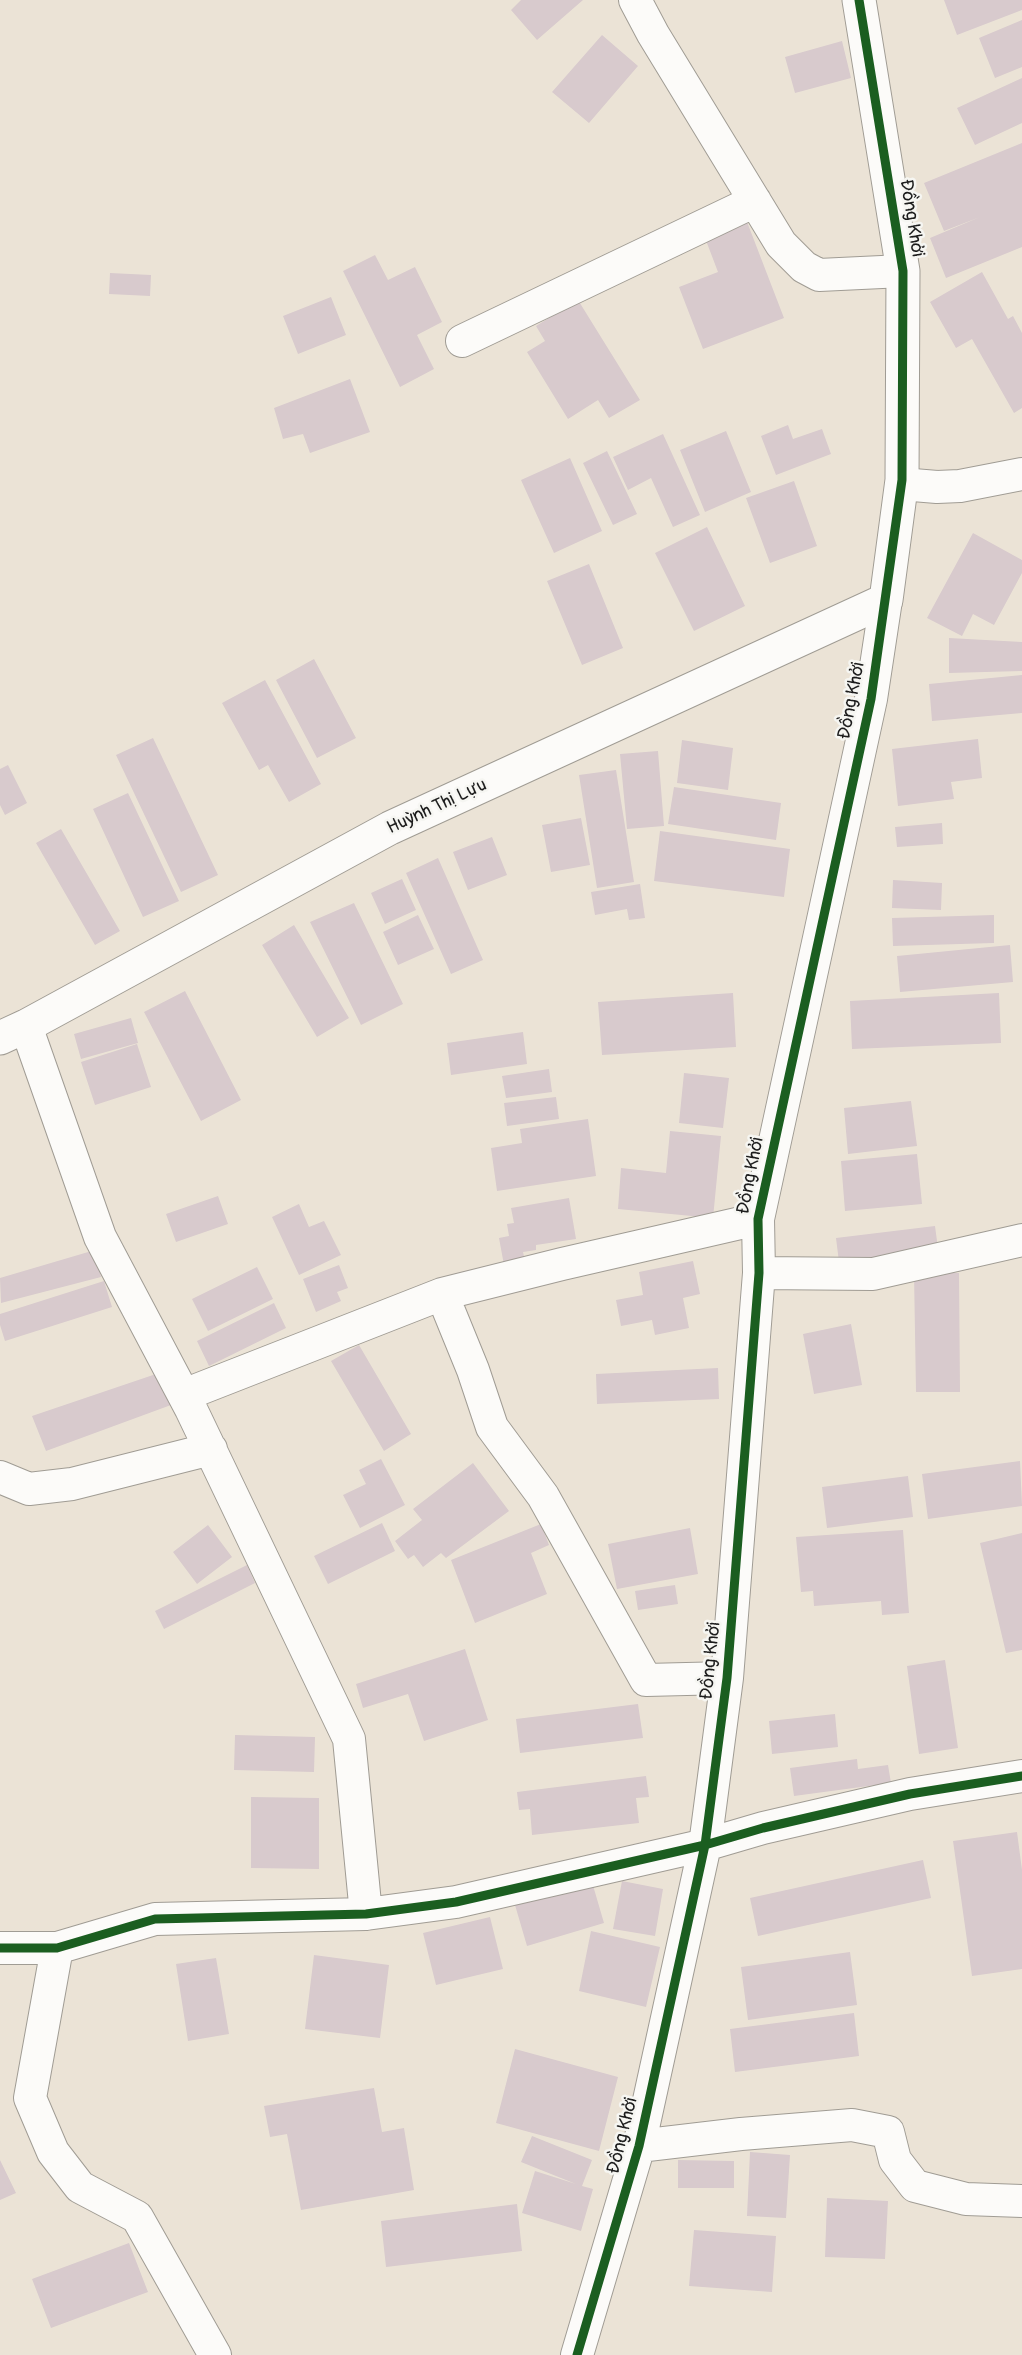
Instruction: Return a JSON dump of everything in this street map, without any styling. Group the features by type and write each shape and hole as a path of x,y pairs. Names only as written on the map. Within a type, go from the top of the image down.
{"street":[{"path":"635,0 653,34 781,244 804,267 819,275 903,272"},
{"name":"Đồng Khởi","path":"577,2355 639,2146 705,1845 727,1678 759,1273 758,1219 871,699 902,480 903,272 859,0"},
{"path":"462,341 754,201"},
{"path":"902,480 937,487 960,486 1022,474"},
{"name":"Huỳnh Thị Lựu","path":"13,1032 390,828 886,600"},
{"path":"13,1032 100,1237 211,1449 349,1739 366,1914"},
{"path":"184,1395 442,1294 758,1219"},
{"path":"759,1273 873,1275 1022,1240"},
{"path":"442,1294 473,1370 492,1427 543,1496 646,1680 727,1678"},
{"path":"0,1477 29,1490 72,1484 211,1449"},
{"path":"0,1948 57,1948 155,1919 366,1914 456,1902 705,1845 764,1828 910,1794 1022,1776"},
{"path":"57,1948 30,2098 53,2152 80,2187 137,2217 215,2355"},
{"path":"639,2146 741,2134 852,2125 888,2132 895,2160 915,2186 966,2199 1022,2201"}],"building":[{"path":"521,0 583,0 537,40 511,10"},
{"path":"944,0 1022,0 1022,10 957,35"},
{"path":"1022,20 1022,67 995,78 979,38"},
{"path":"602,35 638,66 589,123 552,92"},
{"path":"842,41 851,78 795,93 785,57"},
{"path":"1022,78 1022,123 975,145 957,108"},
{"path":"1022,143 1022,247 946,278 930,238 980,217 944,231 924,183"},
{"path":"744,214 784,318 703,349 679,287 718,272 702,230"},
{"path":"375,255 388,280 415,267 442,322 417,335 434,369 400,387 343,271"},
{"path":"982,272 1008,319 1013,316 1022,333 1022,408 1014,413 972,339 956,348 930,302"},
{"path":"110,273 151,275 150,296 109,294"},
{"path":"331,297 346,335 298,354 283,316"},
{"path":"578,300 640,400 609,418 598,400 568,419 527,352 545,341 536,326"},
{"path":"350,379 370,432 310,453 303,434 283,439 274,408"},
{"path":"788,425 793,439 822,429 831,454 776,475 761,436"},
{"path":"726,431 751,492 705,512 680,450"},
{"path":"663,434 700,515 673,527 651,478 628,490 613,457"},
{"path":"607,451 637,514 613,525 583,463"},
{"path":"570,458 602,531 554,553 521,480"},
{"path":"794,481 817,546 770,563 746,498"},
{"path":"707,527 745,606 694,631 655,553"},
{"path":"973,533 1022,560 1022,573 994,625 973,614 962,636 927,618"},
{"path":"589,564 623,648 582,665 547,581"},
{"path":"949,638 1022,642 1022,671 949,673"},
{"path":"314,659 356,738 317,758 276,680"},
{"path":"1022,675 1022,713 932,721 929,684"},
{"path":"265,680 321,784 289,802 268,765 259,770 222,703"},
{"path":"153,738 218,875 181,892 116,755"},
{"path":"978,739 982,778 951,782 954,799 898,806 892,749"},
{"path":"682,740 733,748 728,790 677,783"},
{"path":"658,751 664,826 627,829 620,754"},
{"path":"8,765 27,803 5,815 0,805 0,769"},
{"path":"616,770 634,882 597,888 579,775"},
{"path":"674,787 781,803 776,840 668,824"},
{"path":"128,793 179,901 143,917 93,809"},
{"path":"581,818 590,865 551,872 542,825"},
{"path":"942,823 943,844 897,847 895,827"},
{"path":"61,829 120,931 95,945 36,843"},
{"path":"660,831 790,849 784,897 654,881"},
{"path":"492,837 507,875 468,890 453,852"},
{"path":"438,858 483,960 451,974 406,873"},
{"path":"402,879 416,910 385,924 371,893"},
{"path":"893,880 942,883 941,910 892,908"},
{"path":"640,884 645,918 629,920 627,909 595,915 591,892"},
{"path":"354,903 403,1004 361,1025 310,922"},
{"path":"418,915 434,949 398,965 383,932"},
{"path":"994,915 994,943 893,946 892,918"},
{"path":"294,925 349,1018 317,1037 262,945"},
{"path":"1010,945 1013,982 900,992 897,956"},
{"path":"185,991 241,1100 201,1121 144,1012"},
{"path":"733,993 736,1047 602,1055 598,1002"},
{"path":"999,993 1001,1043 852,1049 850,1001"},
{"path":"131,1018 138,1043 81,1059 74,1034"},
{"path":"523,1032 527,1064 451,1075 447,1043"},
{"path":"137,1044 151,1087 95,1105 81,1062"},
{"path":"549,1069 552,1092 506,1098 502,1076"},
{"path":"684,1073 729,1078 723,1128 679,1123"},
{"path":"556,1097 559,1119 507,1126 504,1103"},
{"path":"911,1101 917,1146 848,1154 844,1108"},
{"path":"588,1119 596,1176 497,1191 491,1148 522,1143 520,1129"},
{"path":"670,1131 721,1136 713,1218 618,1209 621,1168 666,1173"},
{"path":"917,1154 922,1204 845,1211 841,1161"},
{"path":"218,1196 228,1224 176,1242 166,1214"},
{"path":"569,1198 576,1239 536,1245 536,1250 523,1252 525,1261 504,1265 499,1238 509,1236 507,1224 514,1223 511,1208"},
{"path":"299,1204 309,1227 324,1221 341,1255 299,1275 272,1217"},
{"path":"935,1226 939,1256 840,1270 836,1238"},
{"path":"95,1250 101,1277 1,1303 0,1278"},
{"path":"693,1261 700,1294 683,1298 689,1328 655,1335 652,1320 621,1326 616,1300 643,1295 639,1272"},
{"path":"339,1265 348,1288 337,1292 341,1301 316,1312 303,1279"},
{"path":"257,1267 273,1299 208,1331 192,1299"},
{"path":"914,1273 959,1273 960,1392 916,1392"},
{"path":"104,1281 112,1307 5,1341 0,1325 0,1314"},
{"path":"274,1303 286,1328 209,1366 197,1341"},
{"path":"851,1324 862,1385 814,1394 803,1334"},
{"path":"359,1345 411,1434 384,1451 331,1361"},
{"path":"718,1368 719,1399 597,1404 596,1374"},
{"path":"156,1374 171,1405 46,1451 32,1416"},
{"path":"381,1459 405,1505 360,1528 343,1495 366,1484 359,1470"},
{"path":"1020,1461 1022,1506 928,1519 922,1474"},
{"path":"473,1463 509,1511 446,1558 441,1553 423,1567 414,1555 408,1559 395,1541 422,1520 413,1509"},
{"path":"908,1476 913,1517 827,1528 822,1487"},
{"path":"382,1523 395,1551 328,1584 314,1556"},
{"path":"541,1524 549,1545 531,1553 547,1594 475,1623 451,1560"},
{"path":"208,1525 232,1557 197,1584 173,1552"},
{"path":"690,1528 698,1574 617,1589 608,1544"},
{"path":"903,1530 909,1613 882,1615 881,1601 814,1606 813,1591 801,1592 796,1537"},
{"path":"1022,1533 1022,1650 1006,1653 980,1543"},
{"path":"247,1565 255,1583 164,1629 155,1611"},
{"path":"675,1585 678,1604 638,1610 635,1591"},
{"path":"465,1649 488,1720 424,1741 408,1694 363,1708 356,1684"},
{"path":"945,1660 958,1748 919,1754 907,1666"},
{"path":"638,1704 643,1738 520,1753 516,1719"},
{"path":"835,1714 838,1747 772,1754 769,1721"},
{"path":"235,1735 315,1737 314,1772 234,1770"},
{"path":"857,1759 858,1769 888,1765 891,1783 794,1796 790,1768"},
{"path":"646,1776 649,1797 636,1798 639,1823 532,1835 530,1809 519,1810 517,1792"},
{"path":"251,1797 319,1798 319,1869 251,1868"},
{"path":"1017,1832 1022,1870 1022,1969 972,1976 953,1841"},
{"path":"923,1860 931,1898 758,1936 750,1898"},
{"path":"622,1881 663,1889 655,1936 613,1929"},
{"path":"592,1882 604,1923 527,1946 515,1905"},
{"path":"490,1917 503,1969 436,1985 423,1933"},
{"path":"591,1931 660,1947 646,2007 579,1991"},
{"path":"850,1952 857,2005 748,2020 741,1967"},
{"path":"314,1955 389,1965 380,2038 305,2029"},
{"path":"216,1958 229,2034 188,2041 176,1964"},
{"path":"854,2013 859,2056 735,2072 730,2029"},
{"path":"515,2049 618,2077 599,2151 496,2123"},
{"path":"374,2088 382,2132 404,2128 414,2190 301,2210 287,2134 270,2137 264,2106"},
{"path":"532,2136 592,2160 582,2186 593,2189 581,2231 522,2213 535,2171 576,2184 521,2162"},
{"path":"750,2152 790,2155 786,2218 747,2216"},
{"path":"0,2160 16,2193 0,2200"},
{"path":"678,2160 734,2161 734,2188 678,2188"},
{"path":"827,2198 888,2201 885,2259 825,2257"},
{"path":"517,2204 522,2251 386,2267 381,2221"},
{"path":"694,2230 776,2236 772,2292 689,2286"},
{"path":"129,2243 148,2292 51,2328 32,2279"}],"cycle path":[{"path":"577,2355 639,2146 705,1845 727,1678 759,1273 758,1219 871,699 902,480 903,271 859,0"},
{"path":"0,1948 57,1948 155,1919 366,1914 456,1902 705,1845 763,1828 910,1794 1022,1776"}]}
